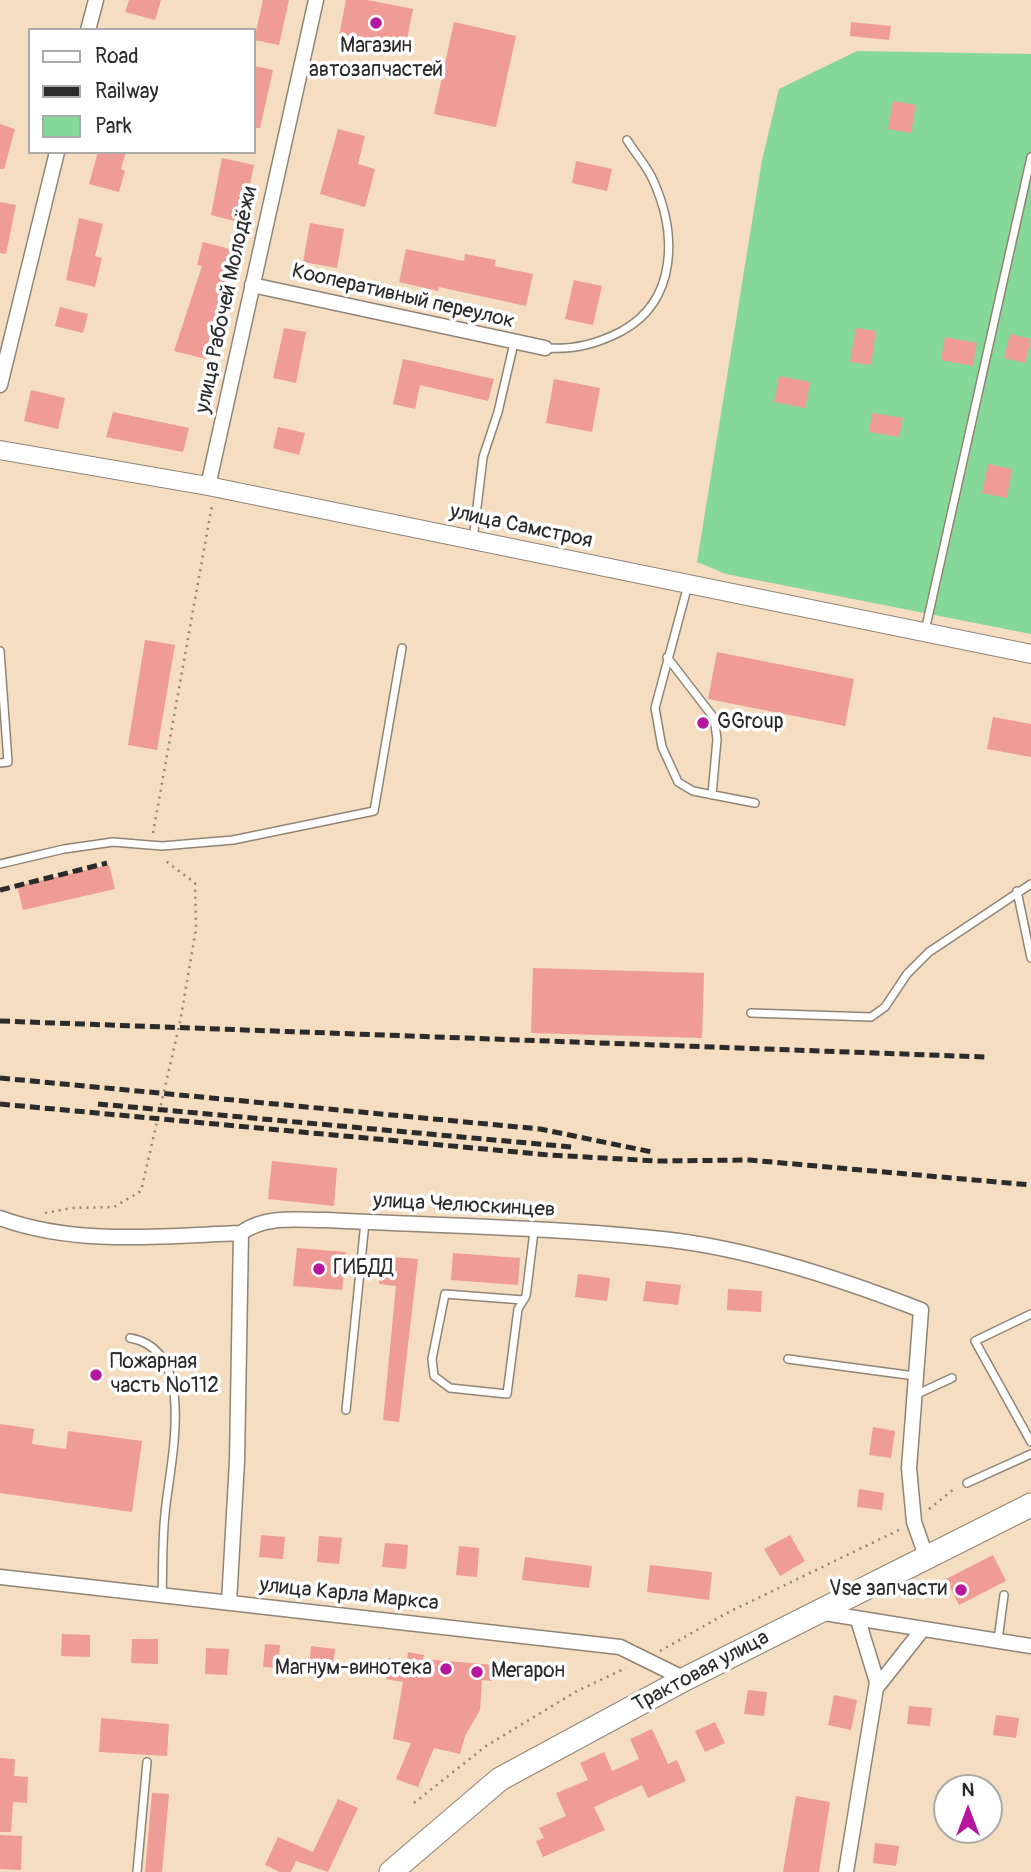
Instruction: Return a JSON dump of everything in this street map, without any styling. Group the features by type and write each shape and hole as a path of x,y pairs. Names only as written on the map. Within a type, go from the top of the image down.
{"main road":[{"name":"Трактовая улица","path":"391,1872 500,1779 685,1679 1031,1505"}],"street":[{"path":"89,28 96,0"},
{"name":"улица Рабочей Молодёжи","path":"211,492 252,285 316,0"},
{"path":"0,386 57,154"},
{"name":"Кооперативный переулок","path":"252,285 545,348"},
{"name":"улица Самстроя","path":"1,455 473,540 1031,654"},
{"name":"улица Челюскинцев","path":"0,1218 20,1226 102,1237 241,1233 254,1224 275,1220 365,1222 673,1240 814,1273 921,1310 915,1376"},
{"path":"229,1602 237,1461 241,1233"},
{"path":"915,1376 909,1468 914,1522 926,1556"},
{"name":"улица Карла Маркса","path":"0,1577 620,1647 685,1679"},
{"path":"818,1612 1031,1646"},
{"path":"846,1872 877,1687 858,1620"},
{"path":"877,1687 922,1630"}],"lane":[{"path":"545,348 569,350 602,341 636,323 659,298 670,263 666,217 653,179 627,140"},
{"path":"925,633 1031,157"},
{"path":"473,540 483,457 498,412 514,343"},
{"path":"688,584 655,708 662,747 678,782 693,791 755,803"},
{"path":"0,864 113,842 153,845 233,840 374,811 402,648"},
{"path":"0,651 8,762 0,763"},
{"path":"667,657 714,718 717,739 712,794"},
{"path":"751,1013 871,1017 885,1007 907,974 929,952 1031,884"},
{"path":"1017,891 1031,958"},
{"path":"346,1410 365,1222"},
{"path":"523,1300 444,1294 432,1359 434,1376 450,1388 507,1394 518,1309 523,1300 534,1231"},
{"path":"1031,1314 975,1341 1031,1443"},
{"path":"130,1338 141,1340 160,1354 171,1372 175,1449 164,1515 162,1595"},
{"path":"788,1359 915,1376"},
{"path":"914,1395 952,1378"},
{"path":"967,1483 1031,1454"},
{"path":"998,1641 1004,1595"},
{"path":"137,1872 147,1762"}],"path":[{"path":"20,1226 43,1213 72,1208 114,1207 141,1191 180,1022 197,912 195,883 152,850 211,492"},
{"path":"414,1803 486,1746 577,1691 646,1659 725,1614 914,1522 954,1489"}],"green space":[{"path":"857,51 1031,54 1031,634 726,574 697,562 762,160 779,89"}],"building":[{"path":"129,0 161,0 155,20 125,12"},
{"path":"263,0 289,0 279,45 256,40"},
{"name":"Магазин автозапчастей","path":"346,0 367,0 413,9 405,49 339,36"},
{"path":"454,22 516,36 496,127 434,114"},
{"path":"851,22 891,26 889,40 850,36"},
{"path":"256,66 273,70 260,128 256,128"},
{"path":"893,101 916,105 911,133 888,129"},
{"path":"0,124 15,129 4,169 0,169"},
{"path":"338,129 365,136 358,164 375,169 365,207 320,194"},
{"path":"97,154 125,154 121,169 125,171 119,192 89,184"},
{"path":"222,158 254,165 242,223 211,215"},
{"path":"576,161 612,169 607,191 572,183"},
{"path":"0,202 16,205 6,254 0,253"},
{"path":"79,218 103,224 95,256 102,258 95,287 66,280"},
{"path":"310,223 344,229 337,268 303,262"},
{"path":"203,242 234,250 206,359 174,351 202,266 197,265"},
{"path":"406,249 464,261 465,254 496,260 494,266 533,274 526,306 439,287 438,291 399,282"},
{"path":"574,280 602,286 593,325 565,319"},
{"path":"60,307 88,314 83,333 55,326"},
{"path":"284,328 306,332 296,383 273,378"},
{"path":"856,328 876,331 871,365 850,362"},
{"path":"1010,334 1031,339 1025,363 1004,358"},
{"path":"945,337 977,343 973,366 941,360"},
{"path":"403,359 494,379 488,401 420,385 415,409 393,404"},
{"path":"779,376 810,382 805,408 774,402"},
{"path":"554,379 600,388 592,432 546,423"},
{"path":"31,390 65,398 58,429 24,421"},
{"path":"113,412 189,428 183,452 106,437"},
{"path":"872,413 903,418 899,437 869,432"},
{"path":"278,427 305,433 299,455 273,448"},
{"path":"988,464 1012,469 1007,498 982,493"},
{"path":"145,640 175,645 157,750 128,745"},
{"path":"717,652 854,679 845,726 708,699"},
{"path":"993,717 1031,724 1031,757 987,749"},
{"path":"109,865 115,889 23,910 17,886"},
{"path":"533,968 704,973 702,1038 531,1033"},
{"path":"272,1161 337,1168 334,1206 268,1199"},
{"name":"ГИБДД","path":"297,1248 346,1252 342,1290 293,1286"},
{"path":"453,1253 520,1258 518,1285 451,1280"},
{"path":"381,1256 418,1259 399,1422 383,1420 396,1286 379,1284"},
{"path":"578,1274 610,1278 607,1301 575,1297"},
{"path":"646,1281 681,1285 678,1305 643,1301"},
{"path":"728,1289 762,1291 761,1312 727,1310"},
{"path":"0,1424 34,1429 32,1444 66,1449 68,1431 142,1441 132,1512 0,1493"},
{"path":"873,1427 895,1431 891,1458 869,1455"},
{"path":"859,1489 884,1493 882,1510 857,1507"},
{"path":"261,1535 285,1537 283,1559 259,1557"},
{"path":"790,1535 805,1561 780,1576 764,1549"},
{"path":"319,1536 342,1538 339,1564 317,1562"},
{"path":"385,1543 408,1545 406,1569 382,1567"},
{"path":"459,1546 479,1548 477,1577 456,1575"},
{"path":"993,1555 1006,1581 959,1605 946,1579"},
{"path":"525,1557 592,1566 589,1588 522,1580"},
{"path":"650,1565 712,1572 709,1600 647,1592"},
{"path":"62,1634 90,1635 90,1657 61,1656"},
{"path":"132,1639 158,1639 158,1664 131,1663"},
{"path":"265,1644 280,1645 278,1668 263,1667"},
{"path":"311,1646 335,1649 332,1672 309,1670"},
{"path":"206,1648 229,1649 227,1675 205,1674"},
{"path":"408,1652 424,1655 423,1659 494,1665 493,1681 482,1680 480,1710 465,1736 460,1754 434,1748 418,1787 396,1779 411,1743 393,1739 403,1682 386,1679 389,1658 407,1660"},
{"path":"748,1690 767,1692 764,1716 744,1714"},
{"path":"834,1695 857,1700 851,1730 828,1725"},
{"path":"909,1706 932,1708 930,1726 907,1724"},
{"path":"996,1715 1019,1718 1016,1738 993,1735"},
{"path":"101,1718 169,1724 167,1756 99,1752"},
{"path":"715,1722 725,1743 705,1752 695,1731"},
{"path":"652,1729 668,1764 677,1760 686,1781 648,1798 642,1785 594,1807 605,1830 543,1857 536,1841 544,1838 539,1828 566,1816 556,1793 588,1780 580,1763 604,1752 612,1771 639,1759 630,1739"},
{"path":"0,1758 15,1759 14,1776 28,1777 27,1803 13,1802 11,1832 0,1832"},
{"path":"152,1793 169,1794 162,1872 145,1872"},
{"path":"796,1796 830,1802 819,1872 783,1872"},
{"path":"338,1799 358,1808 328,1872 296,1861 291,1872 280,1872 265,1865 278,1837 313,1852"},
{"path":"0,1835 22,1836 21,1870 0,1869"},
{"path":"875,1843 899,1846 896,1866 873,1863"}],"railway":[{"path":"0,890 107,863"},
{"path":"0,1021 985,1057"},
{"path":"0,1078 540,1129 652,1152"},
{"path":"0,1104 549,1155 658,1161 749,1160 1031,1185"},
{"path":"98,1104 572,1147"}],"place":[{"name":"Магазин автозапчастей","path":"376,23"},
{"name":"GGroup","path":"703,723"},
{"name":"ГИБДД","path":"319,1269"},
{"name":"Пожарная часть №112","path":"96,1375"},
{"name":"Vse запчасти","path":"961,1590"},
{"name":"Магнум-винотека","path":"446,1669"},
{"name":"Мегарон","path":"477,1672"}]}
